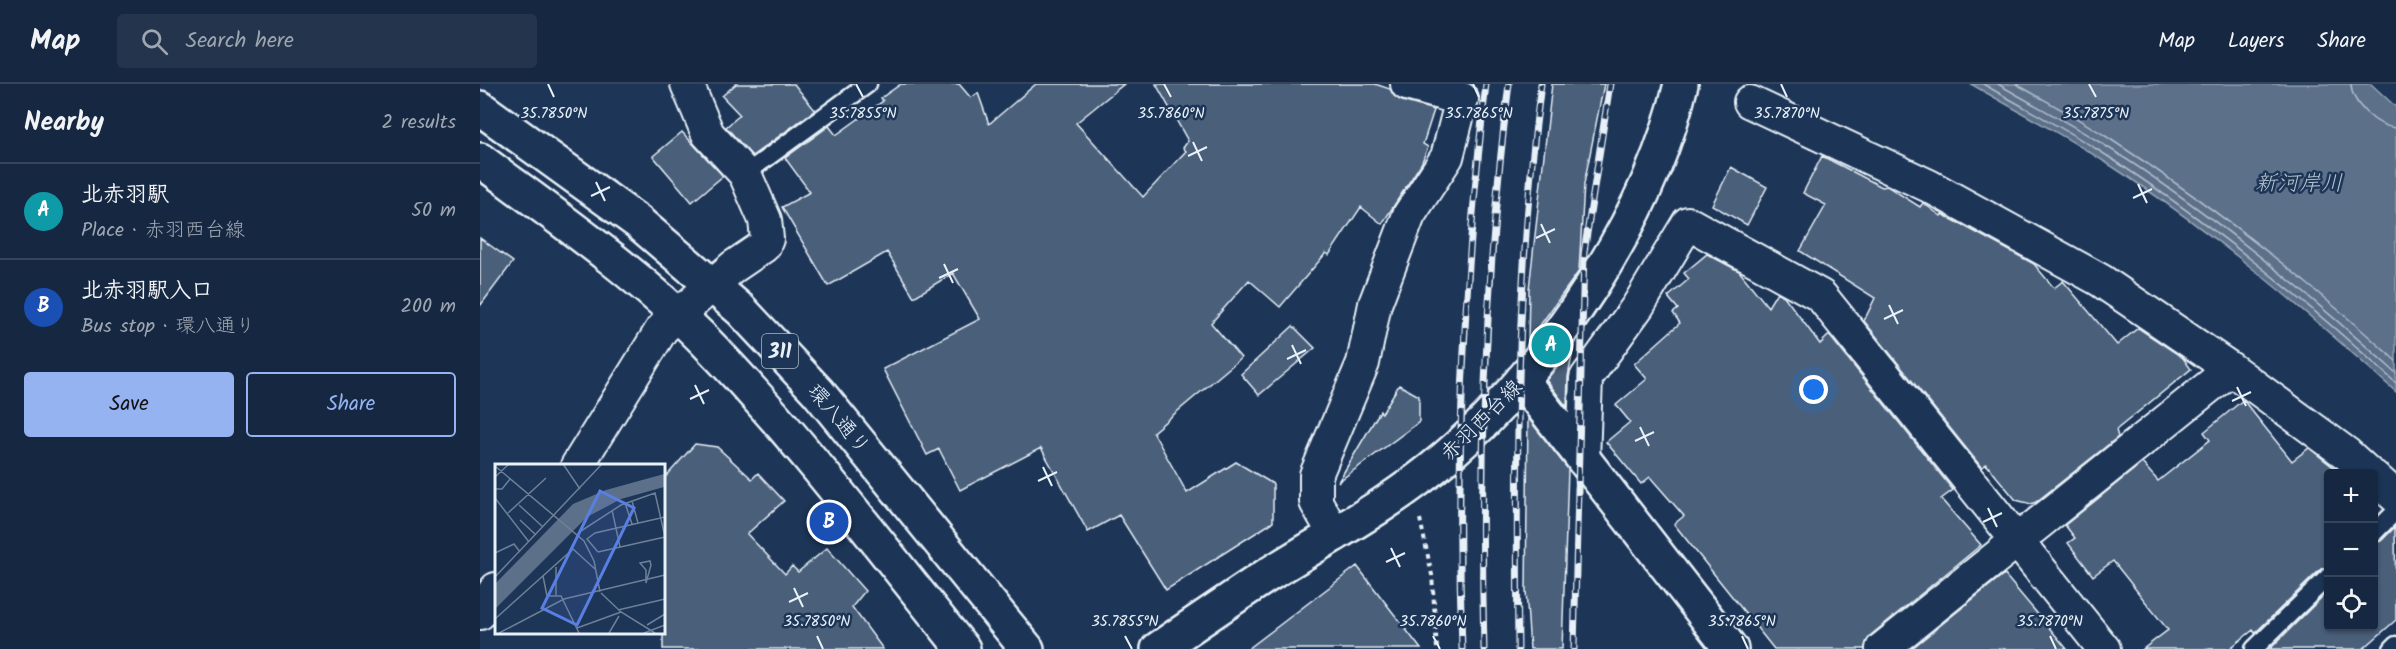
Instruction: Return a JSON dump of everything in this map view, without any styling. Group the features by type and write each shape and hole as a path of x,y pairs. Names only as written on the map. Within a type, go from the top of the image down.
{"main road":[{"name":"赤羽西台線","path":"1158,649 1264,578 1393,498 1444,459 1485,420 1522,380 1572,314 1638,204 1659,158 1681,84"},
{"name":"環八通り","path":"480,108 638,222 741,310 818,392 1027,649"},
{"name":"311","path":"480,160 599,247 676,315 768,410 963,649"},
{"path":"1522,380 1731,649"}],"street":[{"path":"578,464 656,337 676,315 764,246 767,239 765,220 745,174 708,134 687,84"},
{"path":"1335,535 1316,502 1316,475 1363,363 1375,304 1409,215 1447,157 1461,99 1407,84"},
{"path":"1750,102 1929,186 2100,280 2231,369 2347,454 2364,469"},
{"path":"1583,460 1586,378 1638,306 1688,223 1821,296 2104,649"},
{"path":"1882,649 2231,369"},
{"path":"2378,481 2396,497"},
{"path":"480,613 495,590"}],"lane":[{"path":"745,174 868,84"},
{"path":"2378,528 2396,511"},
{"path":"2254,649 2324,581"},
{"path":"2392,649 2396,645"}],"path":[{"path":"1419,515 1432,575 1437,649"}],"water":[{"name":"新河岸川","path":"1971,84 2371,84 2396,107 2396,392 2287,297 2174,209 2094,155"}],"building":[{"path":"736,84 794,84 815,110 752,156 726,127 740,115 722,96"},
{"path":"901,84 959,84 971,98 978,93 989,124 1036,84 1124,84 1076,123 1143,197 1186,151 1183,148 1188,141 1156,84 1375,84 1390,89 1394,96 1402,101 1434,110 1423,144 1428,147 1421,164 1382,224 1361,207 1329,255 1326,253 1280,307 1249,280 1211,323 1241,358 1153,432 1187,493 1236,462 1273,484 1273,522 1166,590 1119,515 1088,532 1041,448 960,490 939,449 927,455 883,369 980,319 953,273 914,297 887,252 828,286 782,207 810,192 785,158 829,126 836,135 883,101 881,98"},
{"path":"1552,84 1604,84 1584,184 1579,271 1528,342 1529,289"},
{"path":"682,132 723,176 692,202 653,156"},
{"path":"1822,156 1882,187 1887,186 1920,207 1923,203 1941,216 1942,214 2034,264 2054,288 2063,281 2117,345 2138,328 2183,358 2191,369 2116,430 2118,437 2036,502 2031,504 2016,500 1986,464 1982,468 1864,321 1875,298 1800,251 1826,205 1803,193"},
{"path":"1731,167 1767,187 1747,225 1712,205"},
{"path":"480,238 513,262 480,306"},
{"path":"1707,254 1739,271 1768,307 1777,292 1784,296 1820,344 1829,335 1953,490 1941,499 1981,545 1871,635 1864,649 1774,649 1674,524 1684,516 1650,477 1641,484 1606,442 1630,422 1616,405 1647,379 1634,364 1680,323 1673,313 1678,309 1668,297 1689,279 1684,273"},
{"path":"1293,326 1315,348 1259,395 1241,374"},
{"path":"1574,344 1568,377 1567,407 1546,380"},
{"path":"1399,385 1419,396 1419,422 1338,482 1380,411 1382,413"},
{"path":"2243,400 2292,461 2309,448 2336,469 2324,469 2324,568 2255,633 2253,630 2229,649 2143,649 2168,630 2113,561 2093,576 2068,543 2075,538 2065,525 2142,463 2158,481 2210,440 2204,432"},
{"path":"1528,418 1568,469 1562,649 1530,649 1526,590"},
{"path":"695,444 717,447 752,479 758,473 784,501 747,534 785,574 792,566 798,572 827,548 865,591 852,607 883,649 663,649 664,479"},
{"path":"2395,527 2396,620 2363,649 2270,649 2324,595 2324,631 2378,631 2378,542"},
{"path":"1357,566 1421,649 1248,649"},
{"path":"2004,574 2067,649 1911,649"}],"railway":[{"path":"1462,649 1460,507 1463,366 1472,225 1486,84"},
{"path":"1484,649 1482,507 1489,296 1509,84"},
{"path":"1518,649 1519,366 1527,225 1541,84"},
{"path":"1574,649 1584,253 1610,84"}],"place":[{"name":"北赤羽駅","path":"1551,345"},
{"name":"北赤羽駅入口","path":"829,522"}]}
